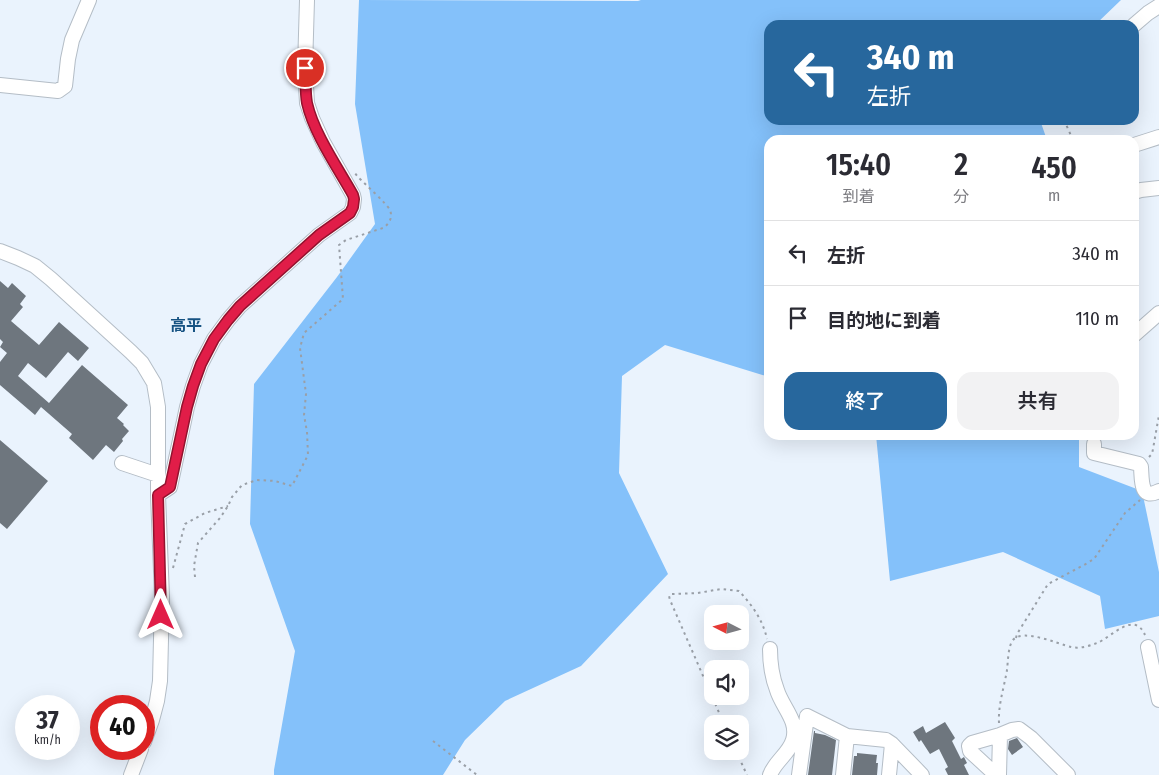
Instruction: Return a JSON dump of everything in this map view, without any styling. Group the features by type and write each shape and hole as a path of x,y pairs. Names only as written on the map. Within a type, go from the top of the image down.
{"street":[{"path":"0,85 58,91 65,86 72,40 89,0"},
{"path":"158,495 170,487 193,386 201,364 214,339 240,306 319,235 350,213 353,207 353,195 323,142 307,103 305,68 307,0"},
{"path":"1139,21 1159,6"},
{"path":"1139,143 1159,137"},
{"path":"1139,191 1159,188"},
{"path":"0,251 35,266 131,352 142,364 154,383 158,406 158,495 162,598 160,680 155,711"},
{"path":"1139,331 1159,313"},
{"path":"1094,444 1094,453 1139,464 1143,489 1153,492"},
{"path":"122,463 158,475"},
{"path":"1148,647 1159,700"},
{"path":"770,649 770,661 777,691 794,725 794,739 770,775"},
{"path":"799,775 807,716 847,736 886,740 922,775"},
{"path":"998,775 970,751 969,746 972,743 1019,729 1031,738 1068,775"},
{"path":"998,775 1000,735"},
{"path":"843,775 847,736"},
{"path":"889,775 892,744"},
{"path":"131,775 137,760"}],"path":[{"path":"195,578 194,566 198,543 220,518 232,497 242,486 257,480 275,481 292,486 308,455 304,415 306,394 300,348 304,333 344,299 339,245 346,240 383,228 391,219 390,210 353,171"},
{"path":"1139,464 1152,454 1159,415"},
{"path":"1016,638 1048,584 1094,559 1125,513 1153,492"},
{"path":"171,575 184,524 205,513 228,506"},
{"path":"720,715 669,596 721,589 739,591 758,615 770,649"},
{"path":"1000,735 1000,704 1011,645 1012,641 1021,635 1079,647 1100,642 1124,626 1132,625 1142,629 1148,647"},
{"path":"433,741 477,775"},
{"path":"740,760 747,775"}],"shaded area":[{"path":"359,0 1121,0 1100,20 764,20 764,125 1042,125 1045,135 764,135 764,375 665,345 622,376 619,473 668,574 581,666 505,701 465,740 443,775 274,775 295,651 250,524 254,384 337,277 375,224 355,104"},
{"path":"876,440 1079,440 1079,467 1142,491 1159,572 1159,616 1105,629 1100,596 1003,552 890,581"}],"building":[{"path":"0,281 8,288 12,283 26,296 20,304 23,307 11,321 39,345 59,322 89,348 78,361 68,352 46,378 28,363 18,376 49,403 82,365 128,405 117,418 129,431 114,452 106,445 93,460 69,438 72,434 41,407 35,415 0,385 0,362 7,353 0,347 3,342 0,339"},
{"path":"0,440 48,481 7,529 0,523"},
{"path":"945,722 955,738 952,741 961,759 964,757 967,763 964,765 969,775 948,775 945,769 948,767 939,749 930,754 913,732 923,726 926,733"},
{"path":"814,731 836,740 832,775 808,775"},
{"path":"1017,738 1023,747 1012,755 1008,749 1009,741"},
{"path":"857,753 877,755 877,775 852,775 854,756 857,756"}],"district":[{"name":"高平","path":"186,325"}],"route":[{"path":"161,615 158,495 170,487 172,481 187,407 201,364 214,339 240,306 319,235 350,213 353,207 353,195 323,142 312,118 307,103 305,68"}]}
